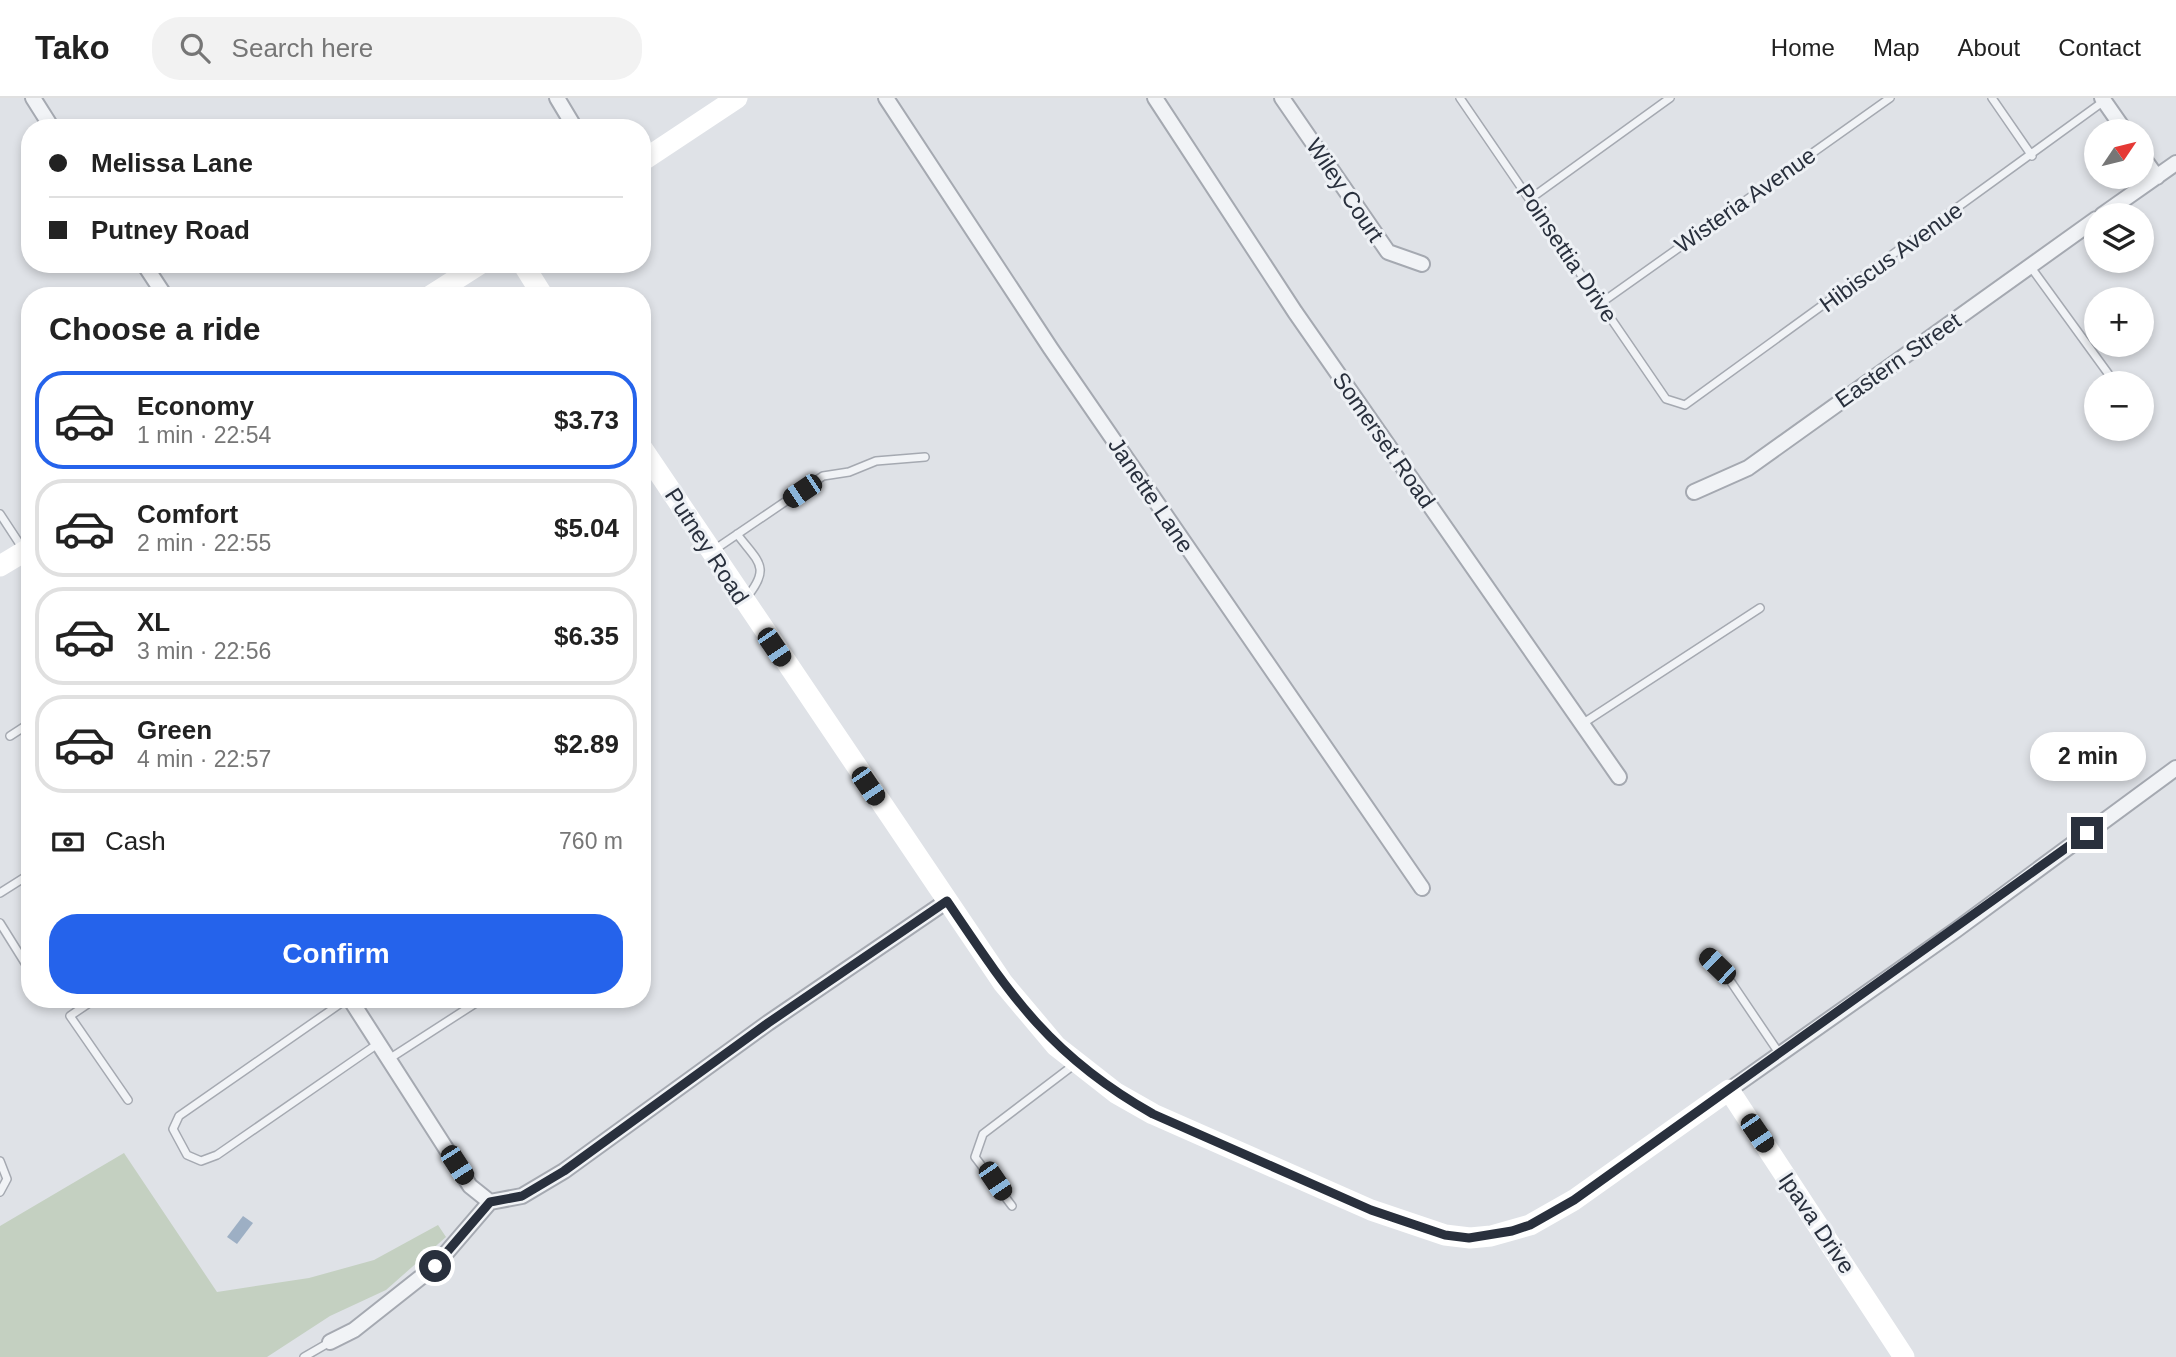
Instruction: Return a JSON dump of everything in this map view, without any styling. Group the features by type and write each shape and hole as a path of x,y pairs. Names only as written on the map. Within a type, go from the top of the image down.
{"street":[{"path":"33,98 46,119"},
{"path":"557,98 570,119"},
{"path":"651,155 737,98"},
{"name":"Janette Lane","path":"886,98 1051,349 1422,888"},
{"name":"Somerset Road","path":"1155,98 1295,312 1619,777"},
{"name":"Wiley Court","path":"1282,98 1388,252 1422,264"},
{"path":"2103,100 2116,119"},
{"path":"2119,203 2176,163"},
{"path":"2154,173 2157,177"},
{"name":"Eastern Street","path":"1695,492 1748,468 2084,228"},
{"path":"444,287 466,273"},
{"name":"Putney Road","path":"651,461 743,601 1028,1016 1076,1063 1116,1093 1175,1124 1371,1210 1426,1229 1469,1238 1512,1231 1553,1214 1945,937 2176,769"},
{"path":"0,566 21,553"},
{"path":"330,1342 354,1330 435,1266 490,1202 522,1196 564,1171 768,1023 947,901"},
{"path":"354,1008 470,1186 490,1202"},
{"name":"Ipava Drive","path":"1729,1090 1904,1357"}],"lane":[{"name":"Poinsettia Drive","path":"1460,98 1666,399 1675,405"},
{"path":"1530,199 1670,98"},
{"name":"Wisteria Avenue","path":"1601,303 1889,98"},
{"path":"1992,98 2032,156"},
{"name":"Hibiscus Avenue","path":"1675,405 1685,405 2032,156 2103,100"},
{"path":"2031,266 2106,371"},
{"path":"710,552 823,476 849,472 876,461 925,457"},
{"path":"0,514 21,541"},
{"path":"737,534 761,569 760,581 743,601"},
{"path":"1582,724 1760,608"},
{"path":"10,736 21,729"},
{"path":"0,893 21,880"},
{"path":"0,923 21,957"},
{"path":"1706,956 1727,975 1779,1053"},
{"path":"81,1008 70,1016 128,1100"},
{"path":"335,1008 179,1116 173,1129 187,1155 201,1161 218,1155 379,1043"},
{"path":"389,1059 468,1008"},
{"path":"1012,1206 975,1157 983,1134 1076,1063"},
{"path":"0,1161 7,1179 6,1187 0,1192"},
{"path":"304,1357 330,1342"}],"green space":[{"path":"124,1153 217,1292 309,1278 374,1260 438,1225 446,1237 386,1290 330,1316 267,1357 0,1357 0,1226"}],"water":[{"path":"243,1216 253,1223 237,1244 227,1237"}],"route":[{"path":"435,1266 490,1202 522,1196 564,1171 768,1023 947,901 1028,1016 1077,1065 1116,1093 1153,1114 1371,1210 1409,1224 1445,1235 1469,1238 1512,1231 1553,1214 1574,1200 1779,1053 1863,997 2087,833"}]}
